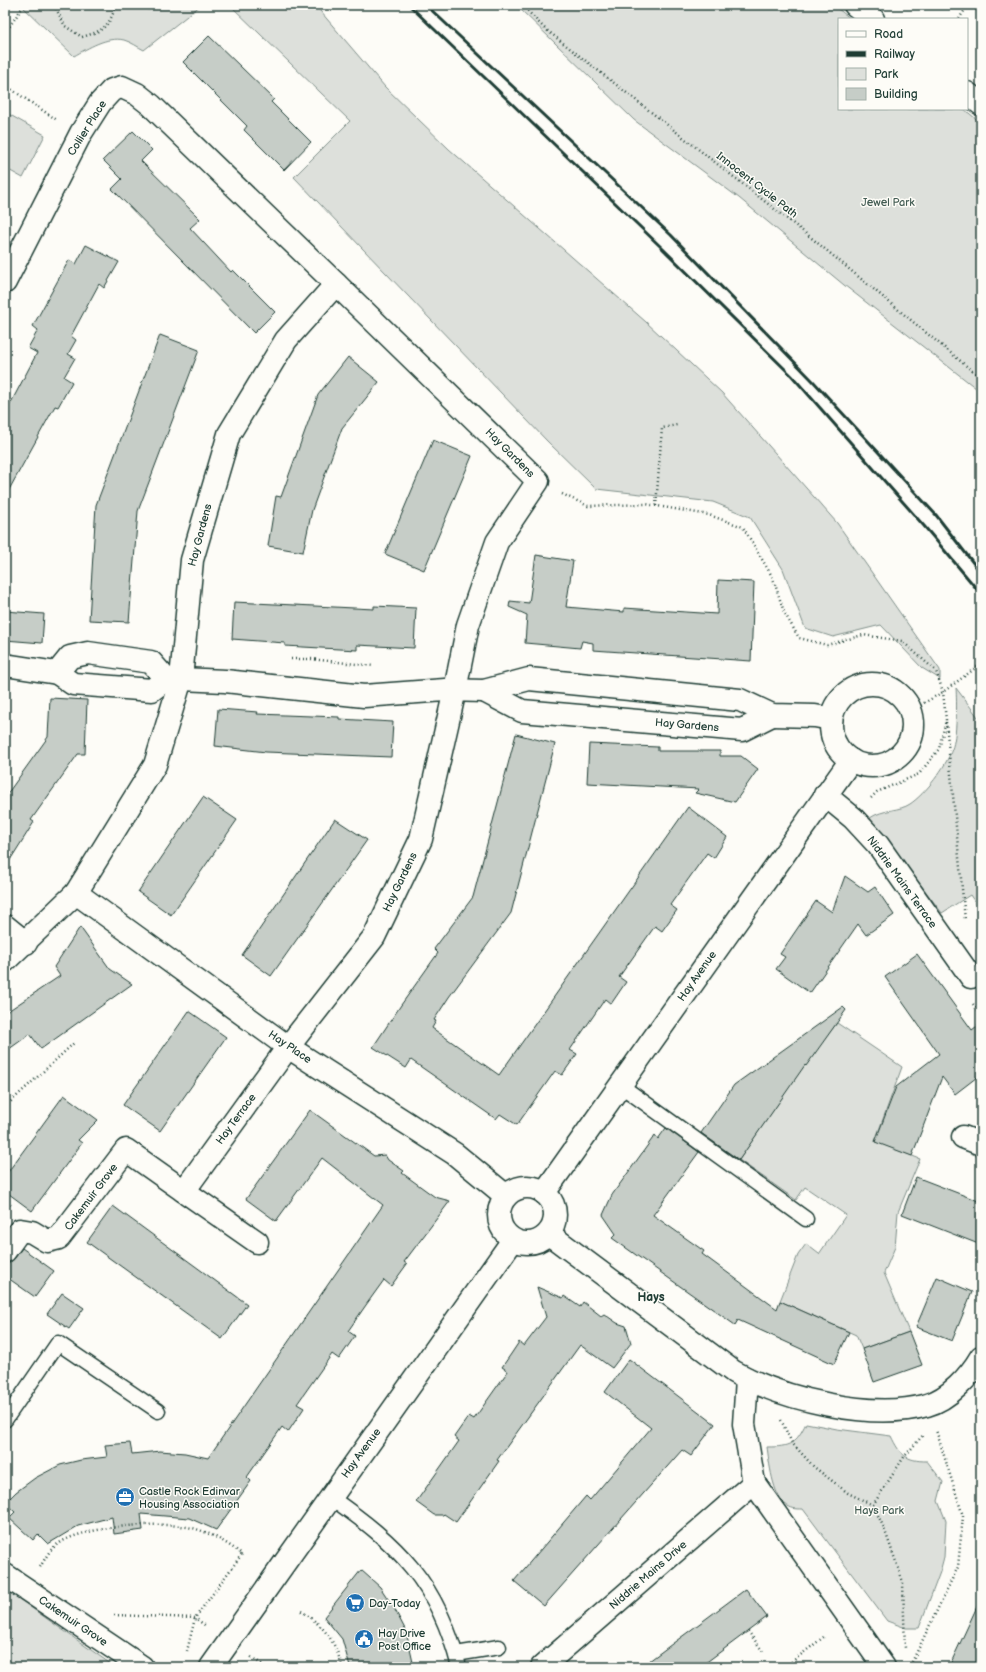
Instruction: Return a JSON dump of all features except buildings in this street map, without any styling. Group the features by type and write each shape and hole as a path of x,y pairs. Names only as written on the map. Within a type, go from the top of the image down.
{"street":[{"path":"855,5 872,18"},
{"name":"Collier Place","path":"5,282 81,133 100,103 112,90 122,87 137,94 151,105 246,198"},
{"path":"968,94 981,104"},
{"name":"Hay Gardens","path":"246,198 538,481 497,542 468,624 455,690 421,839 374,937 288,1047"},
{"name":"Hay Gardens","path":"5,961 26,943 76,892 155,765 173,679 192,560 229,434 286,340 336,284"},
{"path":"5,665 57,673 73,684 144,690 152,690 173,679 151,662 88,653 70,657 57,673"},
{"name":"Hay Gardens","path":"173,679 226,681 364,696 455,690 484,691 529,679 740,700 772,715 815,716 832,720"},
{"path":"868,685 881,685 893,691 904,700 910,711 913,723 911,736 906,747 898,757 887,763 875,766 863,765 851,760 842,753 835,743 832,732 832,720 836,707 844,696 855,688 868,685"},
{"name":"Hay Gardens","path":"484,691 522,711 742,730 772,715"},
{"name":"Hay Avenue","path":"544,1193 851,760"},
{"name":"Niddrie Mains Terrace","path":"825,795 853,818 878,845 971,977"},
{"name":"Hay Place","path":"76,892 288,1047 455,1154 506,1196"},
{"path":"5,926 26,943"},
{"name":"Hay Terrace","path":"184,1191 288,1047"},
{"name":"Cakemuir Grove","path":"5,1251 20,1230 32,1232 47,1241 59,1238 126,1150 184,1191"},
{"path":"525,1187 537,1189 544,1193 554,1205 556,1212 553,1228 549,1234 541,1240 522,1244 513,1240 507,1235 499,1220 499,1211 506,1196 513,1191 525,1187"},
{"path":"184,1191 257,1242"},
{"path":"549,1234 721,1363 756,1382 794,1396 862,1410 895,1410 931,1414 941,1398 963,1380 981,1358"},
{"name":"Hay Avenue","path":"211,1667 513,1240"},
{"path":"756,1382 744,1424 754,1483 884,1667"},
{"name":"Niddrie Mains Drive","path":"542,1667 754,1483"},
{"name":"Cakemuir Grove","path":"5,1574 142,1667"}],"lane":[{"path":"620,1085 806,1219"},
{"path":"5,1420 58,1342 158,1411"},
{"path":"330,1497 380,1533 411,1566 426,1586 438,1608 457,1660 499,1647"}],"path":[{"path":"5,34 22,8 26,5"},
{"path":"54,5 65,26 82,37 99,32 110,22 116,6"},
{"path":"112,5 148,9 165,5"},
{"path":"145,5 148,9"},
{"name":"Innocent Cycle Path","path":"522,5 544,28 814,240 981,378"},
{"path":"960,18 968,5"},
{"path":"5,85 59,121"},
{"path":"656,506 662,428 677,425"},
{"path":"538,481 588,506 646,504 710,515 743,527 773,578 784,612 799,638 827,645 863,635 902,641 936,671 942,692 946,720 966,922"},
{"path":"910,711 942,692 981,664"},
{"path":"853,818 877,792 918,774 939,749 946,720"},
{"path":"5,1107 74,1043"},
{"path":"756,1382 792,1443 807,1460 835,1485 873,1506 884,1528 903,1582 905,1651"},
{"path":"873,1506 931,1414"},
{"path":"909,1667 958,1567 963,1516 931,1414"},
{"path":"25,1588 54,1547 71,1536 97,1529 161,1524 179,1525 197,1529 222,1540 242,1554 195,1618 187,1654"},
{"path":"301,1611 318,1622 329,1636 338,1652 342,1667"},
{"path":"90,1631 104,1614 195,1618 229,1642"},
{"path":"748,1631 764,1653"},
{"path":"785,1667 826,1636"}],"green space":[{"path":"21,5 201,5 144,50 132,43 118,39 104,41 74,56"},
{"path":"230,5 315,5 385,87 449,149 646,322 722,393 837,523 940,670 940,679 922,668 881,625 833,637 805,628 783,569 750,517 713,502 596,489 547,441 294,177 350,121"},
{"name":"Jewel Park","path":"516,5 833,5 850,18 838,18 838,110 965,110 981,123 981,392 844,285 739,198 634,120"},
{"path":"5,112 45,135 23,178 5,168"},
{"path":"956,688 981,721 981,911 970,895 942,913 870,818 880,813 901,808 910,804 922,794 940,772 954,744"},
{"path":"837,1023 902,1067 875,1141 920,1159 898,1212 895,1247 884,1273 909,1332 862,1349 856,1335 780,1301 798,1255 806,1244 819,1254 846,1215 805,1187 796,1200 739,1160 801,1069"},
{"name":"Hays Park","path":"806,1423 837,1429 891,1436 897,1448 904,1456 914,1460 927,1461 943,1482 938,1501 946,1521 944,1557 940,1572 919,1628 906,1628 887,1621 803,1509 787,1506 777,1494 772,1478 767,1447 787,1445 791,1443 799,1436"},
{"path":"5,1589 115,1667 5,1667"}],"railway":[{"path":"409,5 661,247 792,376 924,526 981,594"},
{"path":"426,5 671,235 813,381 936,515 981,573"}],"place":[{"name":"Castle Rock Edinvar Housing Association","path":"125,1497"},
{"name":"Day-Today","path":"355,1603"},
{"name":"Hay Drive Post Office","path":"364,1639"}],"district":[{"name":"Hays","path":"651,1297"}]}
